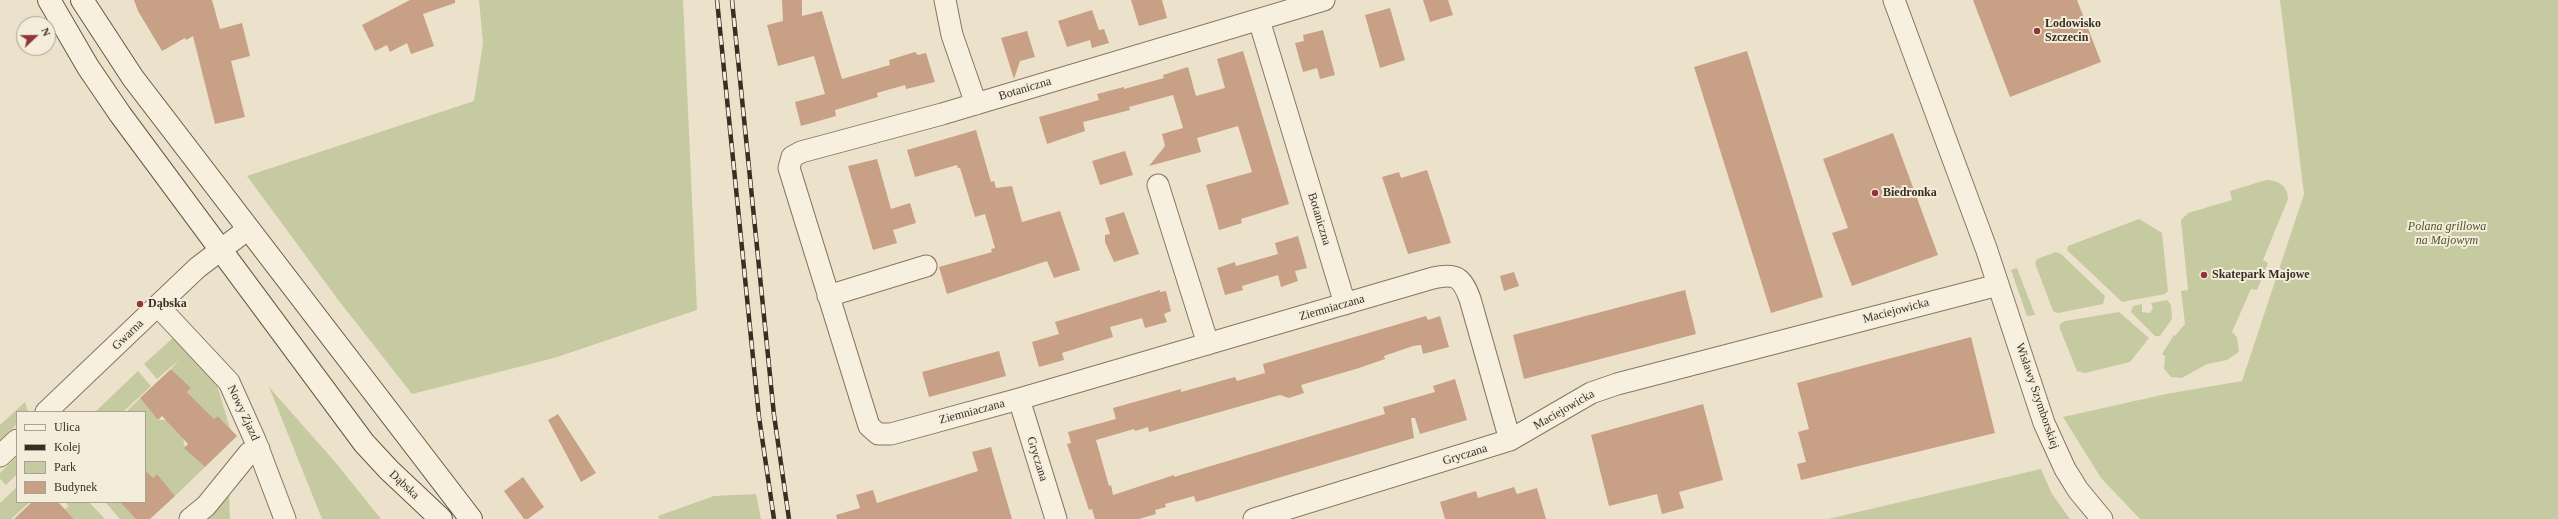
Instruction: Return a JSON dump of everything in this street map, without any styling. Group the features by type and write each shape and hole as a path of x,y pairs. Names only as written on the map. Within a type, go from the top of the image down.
{"street":[{"name":"Dąbska","path":"49,0 92,73 220,249 374,455 441,519"},
{"path":"82,0 133,78 471,519"},
{"path":"945,0 952,35 976,104"},
{"name":"Botaniczna","path":"792,157 976,104 1324,0"},
{"path":"1894,0 1998,285"},
{"name":"Botaniczna","path":"1259,20 1345,304"},
{"name":"Ziemniaczana","path":"792,157 789,168 828,296 869,426 878,434 891,434 1019,400 1433,278 1445,276 1457,277 1465,285 1510,440"},
{"path":"1158,185 1208,344"},
{"name":"Gwarna","path":"47,411 220,249 248,229"},
{"path":"828,296 926,266"},
{"name":"Maciejowicka","path":"1510,440 1591,393 1617,384 1998,285"},
{"name":"Wisławy Szymborskiej","path":"1998,285 2051,442 2075,486 2102,519"},
{"name":"Nowy Zjazd","path":"158,306 229,382 259,449 285,519"},
{"name":"Gryczana","path":"1019,400 1056,519"},
{"name":"Gryczana","path":"1254,519 1510,440"},
{"path":"0,456 16,441"},
{"path":"190,519 206,506 249,453 259,449"}],"green space":[{"path":"479,0 683,0 697,310 554,358 412,394 339,301 247,176 474,101 483,43"},
{"name":"Polana grillowa na Majowym","path":"2280,0 2558,0 2558,519 2140,519 2101,478 2063,417 2166,394 2242,381 2304,194"},
{"name":"Skatepark Majowe","path":"2266,180 2274,181 2282,185 2288,194 2288,199 2263,260 2268,263 2257,290 2251,289 2232,332 2237,337 2239,352 2227,360 2207,364 2182,378 2171,377 2164,369 2165,356 2162,354 2174,335 2175,336 2185,324 2181,291 2188,290 2181,220 2188,213 2232,200 2230,191"},
{"path":"2139,219 2162,233 2168,291 2165,294 2122,302 2067,250 2068,246"},
{"path":"2056,252 2061,254 2105,296 2103,304 2058,313 2053,311 2035,263 2037,259"},
{"path":"2017,268 2035,315 2027,316 2011,270"},
{"path":"2167,300 2171,305 2172,319 2160,336 2155,336 2131,312 2133,306 2142,304 2142,312 2150,313 2153,308 2151,303"},
{"path":"2119,312 2149,338 2130,362 2085,373 2077,371 2060,329 2060,324 2065,321"},
{"path":"174,337 216,382 230,428 218,416 214,419 187,392 191,388 171,369 179,360 157,379 144,364"},
{"path":"138,371 151,386 124,411 96,411"},
{"path":"269,387 336,463 381,519 322,519"},
{"path":"140,398 158,420 170,420 183,438 185,448 205,467 175,496 157,474 153,478 146,471 146,411 127,411"},
{"path":"25,402 28,411 16,411 16,425 0,441 0,425"},
{"path":"16,457 16,475 6,485 0,479 0,473"},
{"path":"2041,469 2052,494 2070,519 1828,519"},
{"path":"16,488 16,503 29,503 11,519 0,519 0,503"},
{"path":"756,494 761,519 659,519 658,516 714,496"},
{"path":"229,495 230,519 200,519"},
{"path":"66,503 90,503 105,519 74,519 65,509 69,506"},
{"path":"106,503 126,503 124,506 138,519 120,519"}],"building":[{"path":"134,0 212,0 220,29 242,23 250,56 231,61 245,117 215,124 193,36 186,40 185,38 162,51 138,11"},
{"path":"410,0 455,0 455,3 423,14 434,46 411,54 407,43 390,52 387,45 375,51 362,25"},
{"path":"782,0 802,0 802,16 822,11 842,79 890,65 889,60 915,52 918,55 926,53 935,82 906,89 905,85 877,93 878,97 835,110 836,116 801,126 795,102 825,94 814,56 778,66 767,25 783,21"},
{"path":"1131,0 1162,0 1167,18 1139,26"},
{"path":"1423,0 1448,0 1453,15 1430,22"},
{"name":"Lodowisko Szczecin","path":"1973,0 2077,0 2101,62 2010,97"},
{"path":"1390,8 1405,60 1380,68 1365,15"},
{"path":"1092,10 1099,30 1104,29 1109,43 1092,48 1090,40 1067,47 1058,21"},
{"path":"1323,30 1335,75 1320,79 1317,68 1303,72 1295,43 1304,41 1303,35"},
{"path":"1027,31 1035,57 1020,61 1014,79 1001,38"},
{"path":"1243,51 1289,204 1241,219 1242,223 1219,230 1206,185 1252,172 1238,126 1197,138 1201,152 1149,166 1165,146 1162,134 1183,128 1173,95 1129,107 1130,110 1083,122 1085,131 1047,144 1039,117 1099,100 1097,94 1124,87 1124,89 1164,78 1163,75 1188,67 1196,96 1225,88 1217,59"},
{"path":"1747,51 1823,297 1771,313 1694,67"},
{"path":"976,130 991,182 994,181 996,188 1012,186 1022,222 1060,211 1080,270 1054,278 1047,261 947,294 939,267 992,252 991,249 995,248 985,214 975,217 960,168 958,168 957,165 915,177 907,150"},
{"name":"Biedronka","path":"1893,133 1938,255 1852,286 1832,233 1848,228 1823,159"},
{"path":"1125,151 1133,175 1100,185 1092,161"},
{"path":"877,159 891,209 910,203 916,223 893,230 897,243 873,250 848,166"},
{"path":"1427,170 1451,243 1408,254 1382,177 1399,172 1401,178"},
{"path":"1124,212 1139,254 1114,262 1105,242 1105,235 1110,234 1105,218"},
{"path":"1298,236 1307,268 1295,271 1298,281 1281,287 1278,275 1242,286 1243,290 1225,295 1217,268 1235,262 1236,266 1278,254 1275,243"},
{"path":"1514,272 1519,286 1504,291 1500,276"},
{"path":"1160,290 1160,292 1166,291 1171,311 1164,314 1167,322 1145,328 1142,318 1110,327 1113,337 1062,353 1064,360 1039,367 1032,342 1059,334 1055,322"},
{"path":"1685,290 1696,334 1524,379 1513,335"},
{"path":"1426,316 1428,320 1440,316 1449,347 1423,354 1421,345 1413,346 1384,356 1385,359 1301,385 1304,393 1289,398 1280,395 1149,432 1148,427 1135,431 1134,429 1096,440 1109,486 1111,485 1113,495 1174,475 1174,477 1385,414 1383,407 1435,392 1433,386 1455,379 1467,420 1420,434 1415,418 1411,418 1414,438 1196,502 1194,496 1165,504 1166,507 1155,510 1156,514 1139,519 1095,519 1092,509 1089,510 1067,444 1071,443 1068,432 1116,419 1113,408 1181,389 1181,392 1235,377 1237,381 1265,373 1263,364"},
{"path":"1971,337 1995,433 1801,480 1797,464 1806,462 1798,432 1809,429 1797,383"},
{"path":"999,351 1006,376 929,397 922,372"},
{"path":"171,369 191,388 187,392 214,419 218,416 237,436 205,467 184,448 188,444 162,416 158,420 140,398"},
{"path":"1703,404 1723,480 1679,492 1684,508 1662,514 1657,494 1609,506 1591,435"},
{"path":"558,414 596,473 581,482 548,420"},
{"path":"991,447 1012,519 837,519 836,515 860,508 856,495 873,490 877,503 978,471 972,452"},
{"path":"146,471 153,478 157,474 175,496 150,519 136,519 121,503 146,503"},
{"path":"523,477 544,507 528,519 524,519 504,491"},
{"path":"1514,487 1517,494 1537,488 1546,519 1445,519 1440,502 1476,491 1478,498"},
{"path":"31,503 59,503 74,519 14,519"}],"railway":[{"path":"717,0 759,417 774,519"},
{"path":"732,0 774,415 789,519"}],"place":[{"name":"Lodowisko Szczecin","path":"2037,31"},
{"name":"Biedronka","path":"1875,193"},
{"name":"Skatepark Majowe","path":"2204,275"},
{"name":"Dąbska","path":"140,304"}]}
